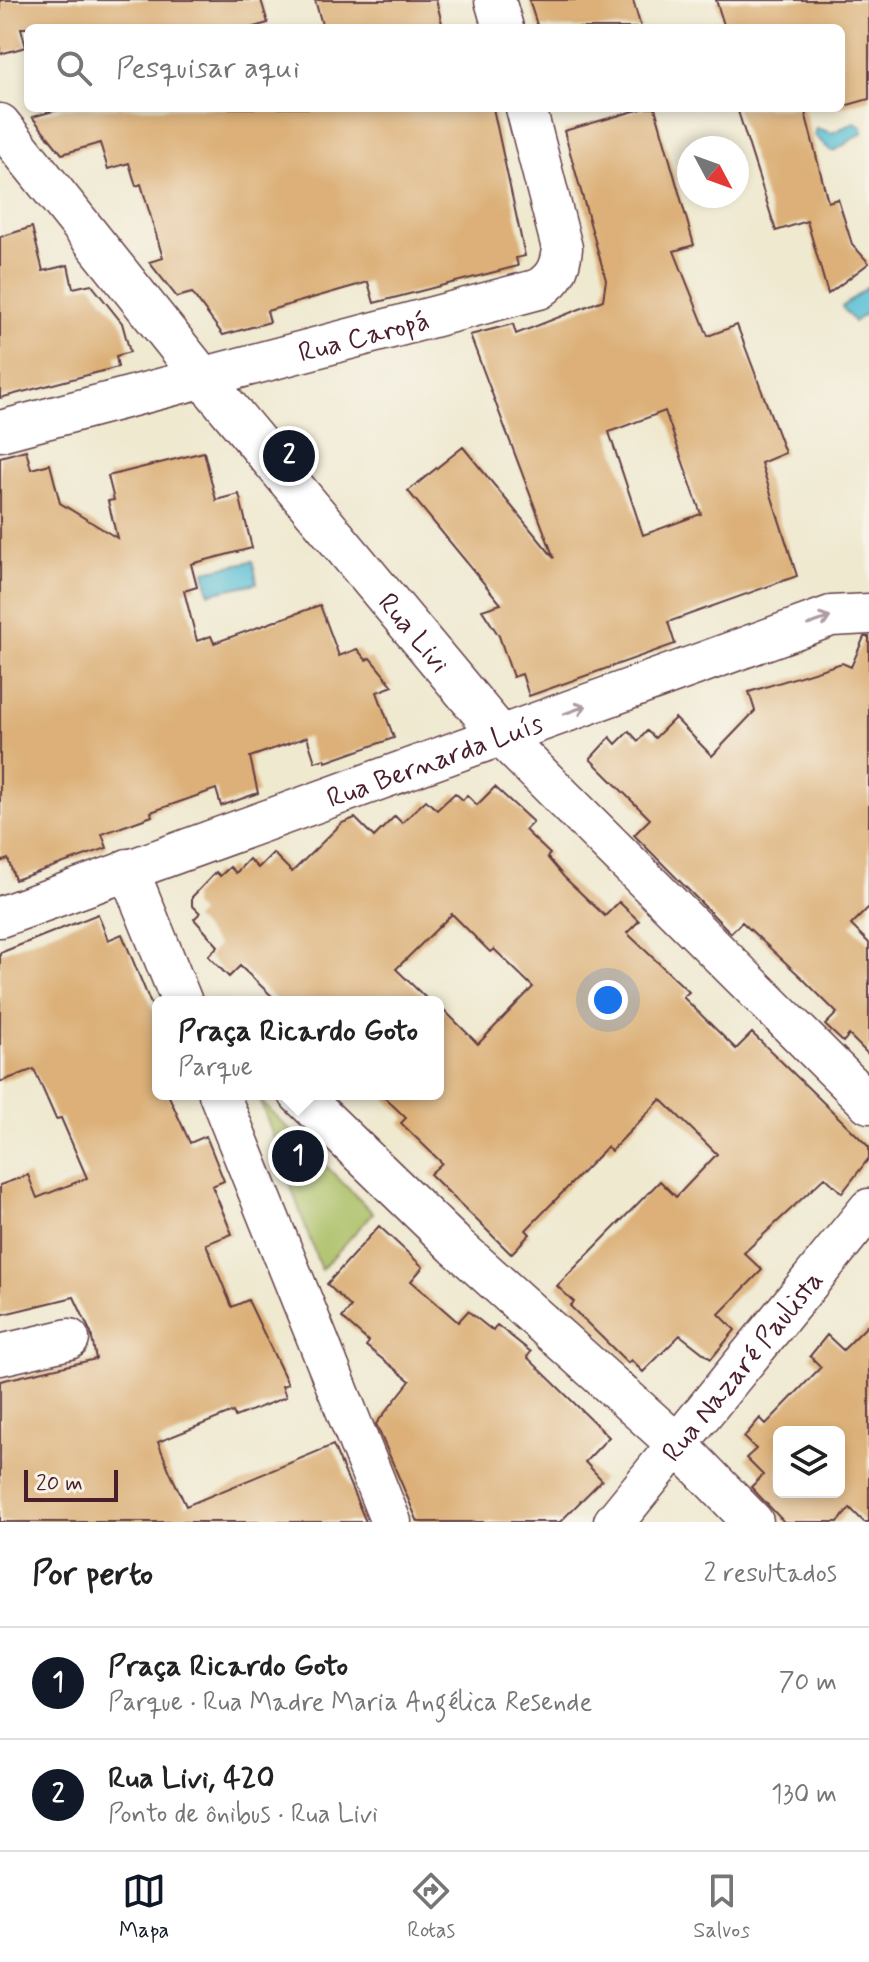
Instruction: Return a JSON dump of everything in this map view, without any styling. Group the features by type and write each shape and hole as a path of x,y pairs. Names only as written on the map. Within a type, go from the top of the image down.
{"street":[{"path":"495,0 502,24"},
{"name":"Rua Caropá","path":"0,431 527,294 550,282 560,267 562,248 556,214 527,112"},
{"name":"Rua Livi","path":"0,124 204,379 502,737 869,1103"},
{"name":"Rua Bernarda Luís","path":"0,917 831,616 869,614"},
{"path":"128,869 180,996"},
{"path":"167,966 198,996"},
{"path":"221,1100 391,1522"},
{"path":"305,1100 456,1246 678,1445 753,1522"},
{"name":"Rua Nazaré Paulista","path":"614,1522 869,1209"},
{"path":"0,1355 69,1339"}],"green space":[{"path":"260,1100 373,1213 321,1270"}],"water":[{"path":"855,122 862,127 862,133 836,150 831,151 814,135 816,128 832,133"},
{"path":"869,286 869,311 854,322 842,307"},
{"path":"253,561 257,583 209,593 205,571"}],"building":[{"path":"0,0 261,0 268,23 24,24 21,28 24,48 0,54"},
{"path":"315,0 436,0 442,23 439,24 322,24"},
{"path":"529,0 633,0 640,24 537,24"},
{"path":"716,0 869,0 869,99 845,106 845,24 724,24"},
{"path":"50,112 494,112 525,256 516,258 518,266 374,303 368,282 267,311 270,322 223,335 192,293 177,297 149,262 163,258 141,184 136,186 129,163 108,169 100,143 62,154 32,117"},
{"path":"631,112 656,112 677,185 677,208 683,208 694,245 674,251 708,336 737,325 785,453 761,463 797,576 668,622 675,644 529,696 522,674 513,677 499,636 482,610 501,604 408,491 463,447 554,558 470,335 513,324 516,334 603,300 606,280 564,131","holes":["665,411 701,514 643,535 609,432"]},
{"path":"738,112 805,112 828,202 838,199 852,244 869,263 828,294 807,221 776,231 749,146 749,136 746,136"},
{"path":"32,227 43,271 68,265 73,288 91,284 122,323 130,352 116,356 118,367 0,398 0,237"},
{"path":"26,450 31,469 50,464 60,503 117,538 108,501 114,500 108,476 204,452 216,500 239,494 252,548 191,564 197,587 184,591 197,641 211,636 214,643 320,605 339,656 357,649 366,660 370,658 393,686 377,692 394,738 326,762 325,759 315,762 307,737 250,757 258,793 221,806 216,789 151,812 152,816 102,834 107,848 15,880 8,859 0,862 0,457"},
{"path":"864,637 869,637 869,907 851,925 869,943 869,1055 849,1035 843,1042 825,1025 837,1013 801,977 742,922 731,933 634,835 650,819 590,759 610,737 616,744 629,731 638,741 647,731 655,738 675,718 712,756 755,711 749,692 842,663 851,667"},
{"path":"495,787 533,822 525,830 550,854 547,857 564,877 605,916 619,902 639,921 627,933 689,992 683,997 736,1049 752,1033 869,1147 869,1158 842,1193 825,1177 744,1253 762,1270 719,1314 735,1330 711,1359 680,1335 643,1372 631,1360 628,1363 570,1306 574,1302 557,1286 660,1181 676,1197 717,1154 661,1099 611,1151 607,1147 526,1230 530,1234 511,1254 430,1174 442,1163 401,1123 406,1118 387,1100 444,1100 444,1010 478,1044 533,987 494,949 490,952 452,914 396,969 424,996 272,996 240,966 229,977 208,956 218,946 194,919 200,913 192,905 192,897 216,872 220,876 230,867 236,873 249,859 258,868 273,853 292,872 342,823 355,818 374,837 395,816 402,823 426,800 437,810 455,793 463,800 467,795 477,805"},
{"path":"98,914 108,940 122,934 152,1006 152,1100 171,1100 190,1143 206,1136 224,1181 212,1186 232,1234 206,1244 232,1307 248,1300 288,1384 282,1386 286,1397 235,1417 233,1412 158,1442 186,1506 333,1445 366,1522 0,1522 0,1381 96,1359 91,1333 74,1297 0,1315 0,1185 28,1175 37,1198 87,1178 61,1118 56,1119 34,1069 0,1082 0,953"},
{"path":"379,1226 423,1267 411,1281 458,1322 468,1311 493,1331 497,1325 531,1352 527,1357 609,1437 585,1462 602,1480 560,1522 418,1522 376,1424 410,1381 366,1346 369,1342 342,1318 351,1307 327,1284"},
{"path":"869,1324 869,1522 864,1522 850,1508 838,1522 784,1522 751,1487 763,1475 746,1458 756,1449 744,1437 760,1418 766,1424 821,1367 810,1356 827,1335 843,1350"}],"place":[{"name":"Rua Livi, 420","path":"289,456"},
{"name":"Praça Ricardo Goto","path":"298,1156"}]}
